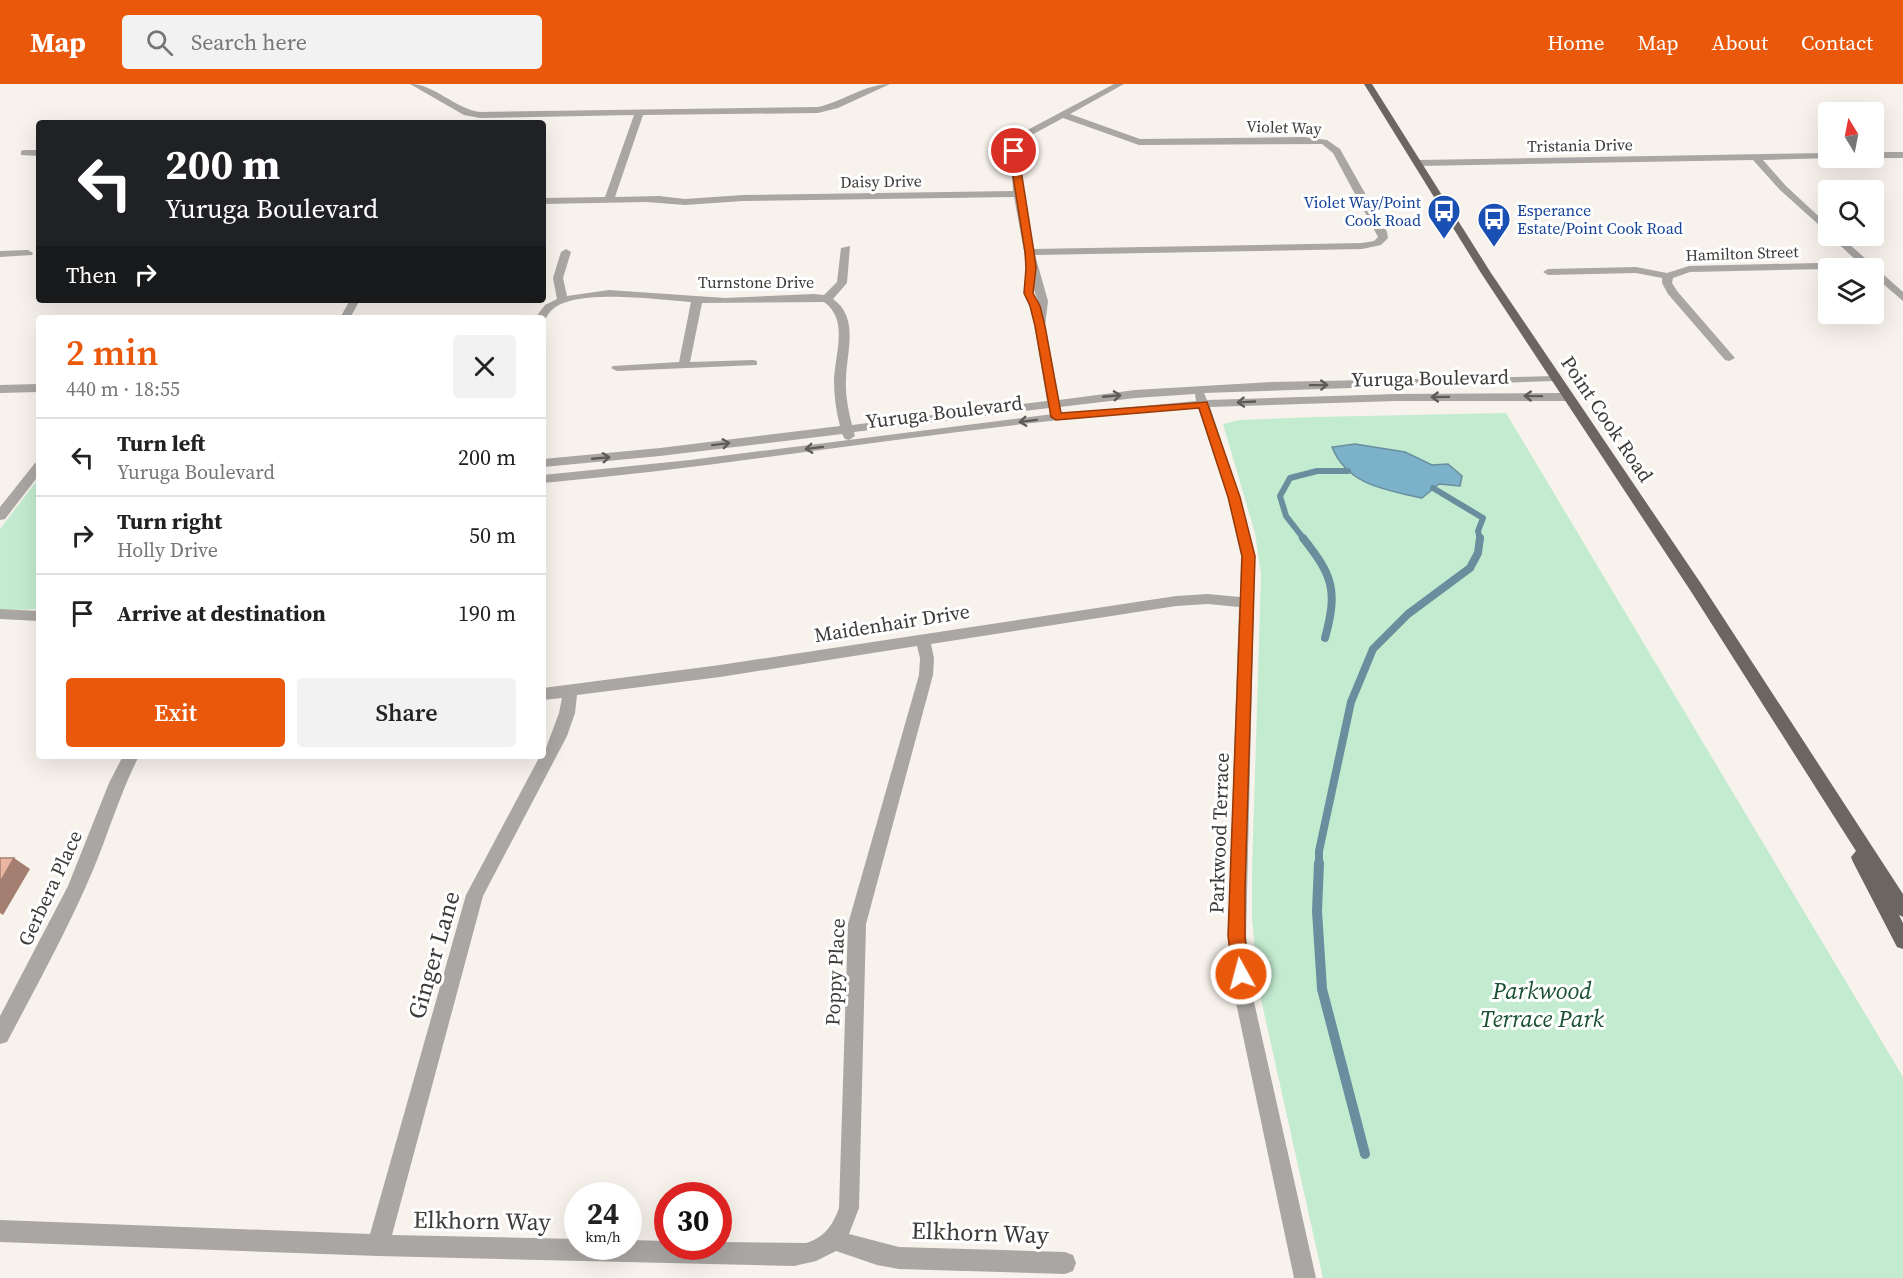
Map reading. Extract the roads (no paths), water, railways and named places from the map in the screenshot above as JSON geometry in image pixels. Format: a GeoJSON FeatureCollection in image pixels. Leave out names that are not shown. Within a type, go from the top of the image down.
{"type":"FeatureCollection","features":[{"type":"Feature","properties":{"kind":"main road","name":"Point Cook Road"},"geometry":{"type":"LineString","coordinates":[[1368,84],[1554,378],[1697,589],[1903,909]]}},
{"type":"Feature","properties":{"kind":"main road","name":"Point Cook Road"},"geometry":{"type":"LineString","coordinates":[[1816,775],[1903,941]]}},
{"type":"Feature","properties":{"kind":"street"},"geometry":{"type":"LineString","coordinates":[[414,84],[472,114],[825,109],[886,84]]}},
{"type":"Feature","properties":{"kind":"street"},"geometry":{"type":"LineString","coordinates":[[1056,417],[1040,326],[1035,306],[1028,293],[1031,268],[1013,148],[1015,142],[1120,84]]}},
{"type":"Feature","properties":{"kind":"street"},"geometry":{"type":"LineString","coordinates":[[609,200],[639,113]]}},
{"type":"Feature","properties":{"kind":"street"},"geometry":{"type":"LineString","coordinates":[[464,120],[472,114]]}},
{"type":"Feature","properties":{"kind":"street","name":"Violet Way"},"geometry":{"type":"LineString","coordinates":[[1029,252],[1362,246],[1377,243],[1383,238],[1380,227],[1337,151],[1324,142],[1312,140],[1139,142],[1063,115]]}},
{"type":"Feature","properties":{"kind":"street"},"geometry":{"type":"LineString","coordinates":[[24,153],[36,153]]}},
{"type":"Feature","properties":{"kind":"street"},"geometry":{"type":"LineString","coordinates":[[1884,155],[1903,155]]}},
{"type":"Feature","properties":{"kind":"street","name":"Tristania Drive"},"geometry":{"type":"LineString","coordinates":[[1420,167],[1698,165],[1755,157],[1818,156]]}},
{"type":"Feature","properties":{"kind":"street"},"geometry":{"type":"LineString","coordinates":[[1755,157],[1783,188],[1818,221]]}},
{"type":"Feature","properties":{"kind":"street"},"geometry":{"type":"LineString","coordinates":[[1743,158],[1783,188]]}},
{"type":"Feature","properties":{"kind":"street","name":"Daisy Drive"},"geometry":{"type":"LineString","coordinates":[[546,201],[684,202],[743,198],[1020,194]]}},
{"type":"Feature","properties":{"kind":"street"},"geometry":{"type":"LineString","coordinates":[[1846,246],[1859,258]]}},
{"type":"Feature","properties":{"kind":"street"},"geometry":{"type":"LineString","coordinates":[[827,299],[842,283],[846,248]]}},
{"type":"Feature","properties":{"kind":"street"},"geometry":{"type":"LineString","coordinates":[[563,300],[558,278],[566,252]]}},
{"type":"Feature","properties":{"kind":"street"},"geometry":{"type":"LineString","coordinates":[[0,254],[28,253]]}},
{"type":"Feature","properties":{"kind":"street","name":"Hamilton Street"},"geometry":{"type":"LineString","coordinates":[[1548,272],[1636,270],[1668,276],[1689,269],[1818,268]]}},
{"type":"Feature","properties":{"kind":"street"},"geometry":{"type":"LineString","coordinates":[[1668,276],[1667,283],[1672,292],[1729,358]]}},
{"type":"Feature","properties":{"kind":"street"},"geometry":{"type":"LineString","coordinates":[[1884,281],[1903,298]]}},
{"type":"Feature","properties":{"kind":"street","name":"Turnstone Drive"},"geometry":{"type":"LineString","coordinates":[[542,315],[549,307],[563,300],[609,293],[750,301],[807,297],[827,299],[838,307],[843,324],[844,344],[840,384],[847,429],[852,443]]}},
{"type":"Feature","properties":{"kind":"street"},"geometry":{"type":"LineString","coordinates":[[684,364],[697,299]]}},
{"type":"Feature","properties":{"kind":"street"},"geometry":{"type":"LineString","coordinates":[[618,368],[753,363]]}},
{"type":"Feature","properties":{"kind":"street","name":"Yuruga Boulevard"},"geometry":{"type":"LineString","coordinates":[[546,463],[660,452],[1053,403],[1554,378]]}},
{"type":"Feature","properties":{"kind":"street"},"geometry":{"type":"LineString","coordinates":[[0,389],[36,388]]}},
{"type":"Feature","properties":{"kind":"street","name":"Yuruga Boulevard"},"geometry":{"type":"LineString","coordinates":[[546,479],[632,471],[1200,397],[1567,397]]}},
{"type":"Feature","properties":{"kind":"street","name":"Parkwood Terrace"},"geometry":{"type":"LineString","coordinates":[[1200,397],[1244,533],[1248,556],[1236,936],[1243,993],[1305,1278]]}},
{"type":"Feature","properties":{"kind":"street"},"geometry":{"type":"LineString","coordinates":[[0,516],[36,470]]}},
{"type":"Feature","properties":{"kind":"street","name":"Maidenhair Drive"},"geometry":{"type":"LineString","coordinates":[[546,694],[720,671],[1176,602],[1208,599],[1247,603]]}},
{"type":"Feature","properties":{"kind":"street"},"geometry":{"type":"LineString","coordinates":[[0,614],[34,616]]}},
{"type":"Feature","properties":{"kind":"street"},"geometry":{"type":"LineString","coordinates":[[0,619],[34,616]]}},
{"type":"Feature","properties":{"kind":"street","name":"Poppy Place"},"geometry":{"type":"LineString","coordinates":[[834,1240],[845,1223],[851,1185],[857,924],[924,685],[927,662],[922,639]]}},
{"type":"Feature","properties":{"kind":"street","name":"Ginger Lane"},"geometry":{"type":"LineString","coordinates":[[378,1245],[475,895],[559,736],[567,712],[570,691]]}},
{"type":"Feature","properties":{"kind":"street","name":"Gerbera Place"},"geometry":{"type":"LineString","coordinates":[[0,1035],[59,923],[98,837],[129,759]]}},
{"type":"Feature","properties":{"kind":"street","name":"Elkhorn Way"},"geometry":{"type":"LineString","coordinates":[[0,1231],[378,1245],[794,1255],[817,1251],[834,1240],[899,1258],[1065,1263]]}},
{"type":"Feature","properties":{"kind":"water"},"geometry":{"type":"Polygon","coordinates":[[[1355,444],[1405,452],[1432,465],[1448,464],[1462,476],[1460,486],[1439,484],[1422,498],[1369,484],[1347,470],[1332,447],[1355,444]]]}},
{"type":"Feature","properties":{"kind":"waterway"},"geometry":{"type":"LineString","coordinates":[[1304,539],[1286,516],[1280,496],[1290,478],[1317,471],[1348,471]]}},
{"type":"Feature","properties":{"kind":"waterway"},"geometry":{"type":"LineString","coordinates":[[1433,488],[1483,518],[1478,531],[1480,539]]}},
{"type":"Feature","properties":{"kind":"waterway"},"geometry":{"type":"LineString","coordinates":[[1303,538],[1321,563],[1330,584],[1331,607],[1325,638]]}},
{"type":"Feature","properties":{"kind":"waterway"},"geometry":{"type":"LineString","coordinates":[[1319,863],[1319,851],[1351,702],[1373,649],[1408,614],[1470,568],[1478,553],[1480,539]]}},
{"type":"Feature","properties":{"kind":"waterway"},"geometry":{"type":"LineString","coordinates":[[1319,863],[1317,911],[1322,989],[1365,1154]]}},
{"type":"Feature","properties":{"kind":"place","name":"Violet Way/Point Cook Road"},"geometry":{"type":"Point","coordinates":[1444,240]}},
{"type":"Feature","properties":{"kind":"place","name":"Esperance Estate/Point Cook Road"},"geometry":{"type":"Point","coordinates":[1494,248]}},
{"type":"Feature","properties":{"kind":"park label","name":"Parkwood Terrace Park"},"geometry":{"type":"Point","coordinates":[1542,1005]}}]}
